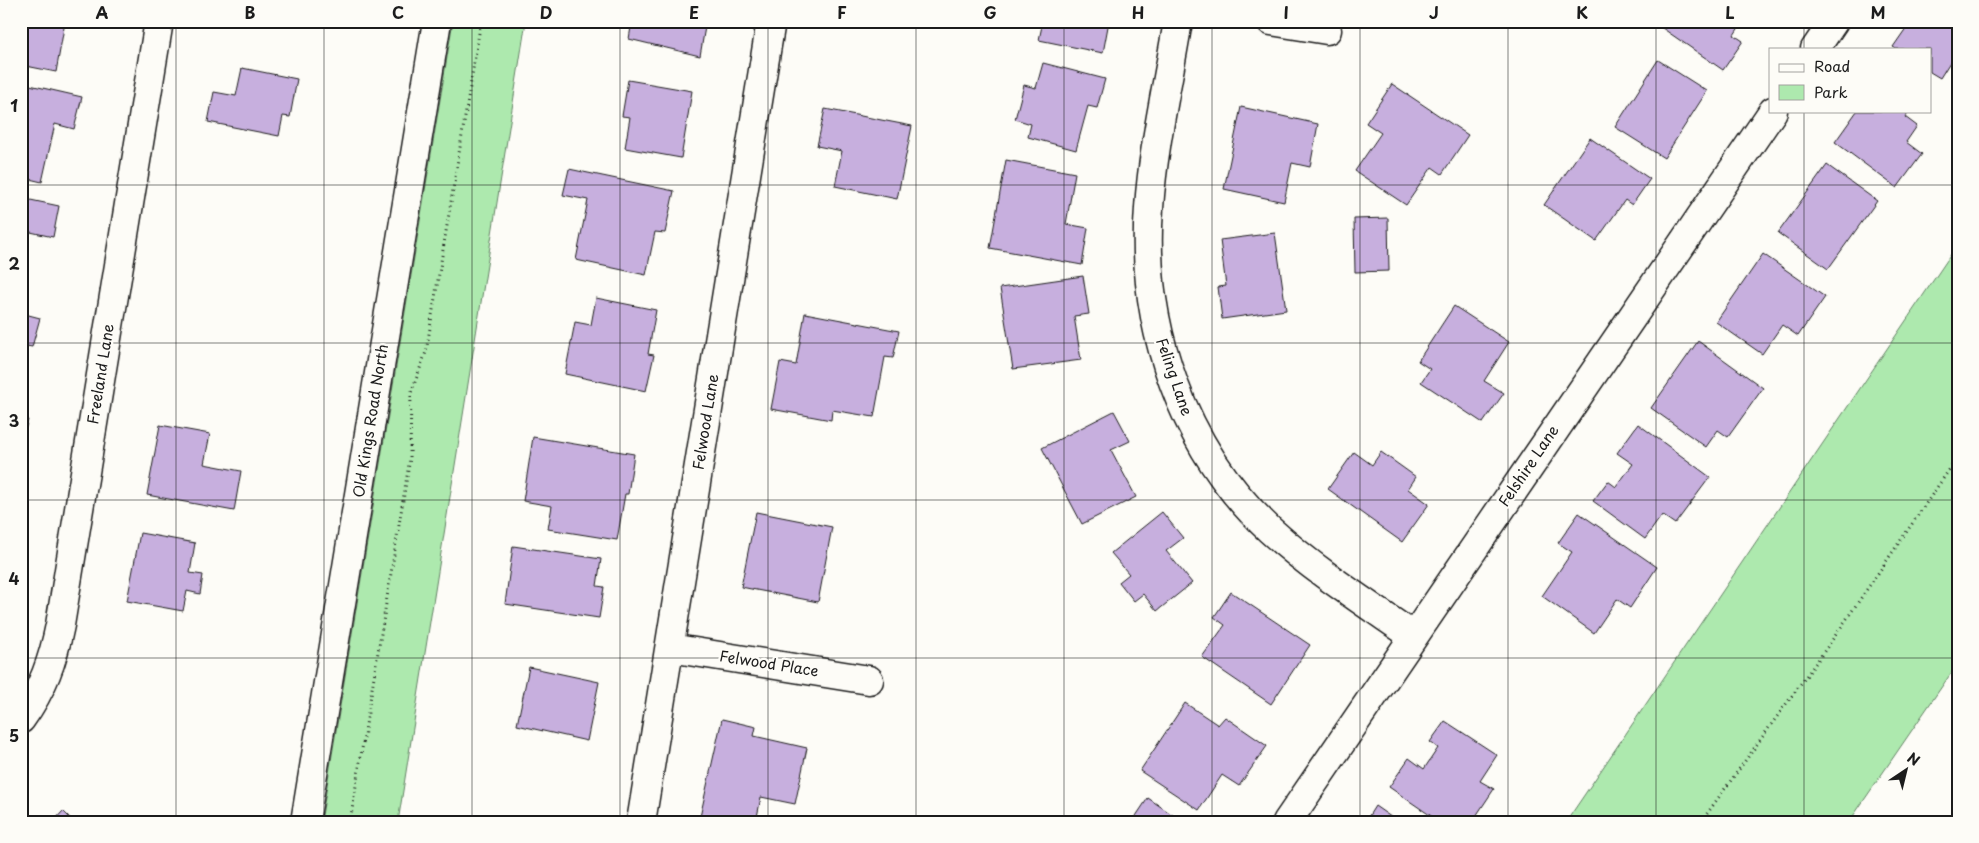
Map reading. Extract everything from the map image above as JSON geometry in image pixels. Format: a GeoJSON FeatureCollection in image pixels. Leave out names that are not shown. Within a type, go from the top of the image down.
{"type":"FeatureCollection","features":[{"type":"Feature","properties":{"kind":"street","name":"Freeland Lane"},"geometry":{"type":"LineString","coordinates":[[21,719],[36,699],[49,672],[60,625],[159,21]]}},
{"type":"Feature","properties":{"kind":"street","name":"Old Kings Road North"},"geometry":{"type":"LineString","coordinates":[[305,822],[437,21]]}},
{"type":"Feature","properties":{"kind":"street","name":"Felwood Lane"},"geometry":{"type":"LineString","coordinates":[[640,822],[772,21]]}},
{"type":"Feature","properties":{"kind":"street","name":"Feling Lane"},"geometry":{"type":"LineString","coordinates":[[1178,21],[1151,188],[1148,230],[1151,288],[1156,322],[1163,354],[1175,386],[1189,420],[1205,449],[1246,504],[1269,529],[1323,573],[1413,636]]}},
{"type":"Feature","properties":{"kind":"street"},"geometry":{"type":"LineString","coordinates":[[1271,21],[1327,30]]}},
{"type":"Feature","properties":{"kind":"street"},"geometry":{"type":"LineString","coordinates":[[1816,48],[1834,21]]}},
{"type":"Feature","properties":{"kind":"street","name":"Felshire Lane"},"geometry":{"type":"LineString","coordinates":[[1287,822],[1772,112]]}},
{"type":"Feature","properties":{"kind":"street","name":"Felwood Place"},"geometry":{"type":"LineString","coordinates":[[670,648],[868,680]]}},
{"type":"Feature","properties":{"kind":"path"},"geometry":{"type":"LineString","coordinates":[[350,822],[410,458],[411,393],[426,352],[481,21]]}},
{"type":"Feature","properties":{"kind":"path"},"geometry":{"type":"LineString","coordinates":[[1701,822],[1828,646],[1958,457]]}},
{"type":"Feature","properties":{"kind":"green space"},"geometry":{"type":"Polygon","coordinates":[[[453,21],[526,21],[398,822],[321,822],[453,21]]]}},
{"type":"Feature","properties":{"kind":"green space"},"geometry":{"type":"Polygon","coordinates":[[[1958,244],[1958,663],[1849,822],[1566,822],[1958,244]]]}},
{"type":"Feature","properties":{"kind":"building"},"geometry":{"type":"Polygon","coordinates":[[[21,21],[93,21],[92,27],[65,22],[56,72],[21,65],[21,21]]]}},
{"type":"Feature","properties":{"kind":"building"},"geometry":{"type":"Polygon","coordinates":[[[632,21],[706,21],[700,56],[629,39],[632,21]]]}},
{"type":"Feature","properties":{"kind":"building"},"geometry":{"type":"Polygon","coordinates":[[[1043,21],[1109,21],[1103,53],[1039,40],[1043,21]]]}},
{"type":"Feature","properties":{"kind":"building"},"geometry":{"type":"Polygon","coordinates":[[[1652,21],[1743,21],[1734,35],[1743,41],[1723,70],[1652,21]]]}},
{"type":"Feature","properties":{"kind":"building"},"geometry":{"type":"Polygon","coordinates":[[[1911,21],[1958,21],[1958,67],[1950,62],[1940,78],[1932,73],[1932,48],[1893,47],[1911,21]]]}},
{"type":"Feature","properties":{"kind":"building"},"geometry":{"type":"Polygon","coordinates":[[[1658,60],[1707,91],[1664,158],[1615,127],[1658,60]]]}},
{"type":"Feature","properties":{"kind":"building"},"geometry":{"type":"Polygon","coordinates":[[[1043,63],[1105,79],[1097,108],[1088,106],[1076,150],[1028,137],[1031,124],[1015,119],[1024,85],[1036,88],[1043,63]]]}},
{"type":"Feature","properties":{"kind":"building"},"geometry":{"type":"Polygon","coordinates":[[[242,68],[297,79],[290,117],[283,116],[279,136],[208,122],[214,92],[236,96],[242,68]]]}},
{"type":"Feature","properties":{"kind":"building"},"geometry":{"type":"Polygon","coordinates":[[[628,80],[692,91],[681,158],[625,148],[630,117],[622,116],[628,80]]]}},
{"type":"Feature","properties":{"kind":"building"},"geometry":{"type":"Polygon","coordinates":[[[21,83],[82,97],[74,129],[55,124],[42,182],[21,177],[21,83]]]}},
{"type":"Feature","properties":{"kind":"building"},"geometry":{"type":"Polygon","coordinates":[[[1392,84],[1468,135],[1442,174],[1432,167],[1406,205],[1355,171],[1381,133],[1366,123],[1392,84]]]}},
{"type":"Feature","properties":{"kind":"building"},"geometry":{"type":"Polygon","coordinates":[[[1241,107],[1318,124],[1310,167],[1292,163],[1284,202],[1224,189],[1241,107]]]}},
{"type":"Feature","properties":{"kind":"building"},"geometry":{"type":"Polygon","coordinates":[[[825,109],[912,126],[897,199],[835,186],[842,151],[817,146],[825,109]]]}},
{"type":"Feature","properties":{"kind":"building"},"geometry":{"type":"Polygon","coordinates":[[[1856,112],[1908,112],[1905,117],[1917,126],[1906,142],[1922,154],[1897,188],[1835,142],[1856,112]]]}},
{"type":"Feature","properties":{"kind":"building"},"geometry":{"type":"Polygon","coordinates":[[[1590,138],[1650,179],[1632,205],[1625,200],[1596,241],[1544,205],[1590,138]]]}},
{"type":"Feature","properties":{"kind":"building"},"geometry":{"type":"Polygon","coordinates":[[[1006,160],[1075,173],[1066,224],[1088,228],[1082,265],[990,248],[1006,160]]]}},
{"type":"Feature","properties":{"kind":"building"},"geometry":{"type":"Polygon","coordinates":[[[1827,165],[1877,201],[1828,269],[1778,233],[1827,165]]]}},
{"type":"Feature","properties":{"kind":"building"},"geometry":{"type":"Polygon","coordinates":[[[569,169],[674,191],[665,233],[655,232],[646,275],[576,260],[588,200],[563,195],[569,169]]]}},
{"type":"Feature","properties":{"kind":"building"},"geometry":{"type":"Polygon","coordinates":[[[21,198],[59,206],[53,237],[26,231],[21,255],[21,198]]]}},
{"type":"Feature","properties":{"kind":"building"},"geometry":{"type":"Polygon","coordinates":[[[1388,218],[1389,271],[1355,272],[1354,219],[1388,218]]]}},
{"type":"Feature","properties":{"kind":"building"},"geometry":{"type":"Polygon","coordinates":[[[1275,233],[1286,310],[1222,319],[1218,287],[1226,286],[1220,240],[1275,233]]]}},
{"type":"Feature","properties":{"kind":"building"},"geometry":{"type":"Polygon","coordinates":[[[1763,254],[1825,297],[1798,336],[1782,325],[1762,354],[1716,322],[1763,254]]]}},
{"type":"Feature","properties":{"kind":"building"},"geometry":{"type":"Polygon","coordinates":[[[1083,276],[1089,314],[1074,316],[1081,360],[1013,369],[1000,288],[1083,276]]]}},
{"type":"Feature","properties":{"kind":"building"},"geometry":{"type":"Polygon","coordinates":[[[596,298],[656,310],[648,354],[654,355],[646,391],[565,374],[575,322],[591,325],[596,298]]]}},
{"type":"Feature","properties":{"kind":"building"},"geometry":{"type":"Polygon","coordinates":[[[1454,306],[1509,342],[1484,381],[1504,393],[1483,423],[1421,382],[1430,369],[1418,361],[1454,306]]]}},
{"type":"Feature","properties":{"kind":"building"},"geometry":{"type":"Polygon","coordinates":[[[21,313],[40,318],[32,347],[27,346],[21,369],[21,313]]]}},
{"type":"Feature","properties":{"kind":"building"},"geometry":{"type":"Polygon","coordinates":[[[805,313],[899,331],[893,358],[885,357],[874,417],[832,410],[831,420],[771,409],[780,362],[796,365],[805,313]]]}},
{"type":"Feature","properties":{"kind":"building"},"geometry":{"type":"Polygon","coordinates":[[[1698,341],[1763,388],[1728,437],[1718,430],[1706,447],[1651,408],[1698,341]]]}},
{"type":"Feature","properties":{"kind":"building"},"geometry":{"type":"Polygon","coordinates":[[[1114,411],[1130,441],[1111,450],[1136,497],[1082,524],[1042,448],[1114,411]]]}},
{"type":"Feature","properties":{"kind":"building"},"geometry":{"type":"Polygon","coordinates":[[[21,418],[28,420],[21,443],[21,418]]]}},
{"type":"Feature","properties":{"kind":"building"},"geometry":{"type":"Polygon","coordinates":[[[1638,424],[1710,477],[1675,524],[1662,515],[1645,539],[1593,501],[1608,481],[1616,487],[1633,464],[1617,453],[1638,424]]]}},
{"type":"Feature","properties":{"kind":"building"},"geometry":{"type":"Polygon","coordinates":[[[160,425],[210,434],[204,464],[241,471],[234,511],[147,495],[160,425]]]}},
{"type":"Feature","properties":{"kind":"building"},"geometry":{"type":"Polygon","coordinates":[[[533,437],[634,454],[628,494],[625,494],[617,540],[548,529],[552,506],[523,501],[533,437]]]}},
{"type":"Feature","properties":{"kind":"building"},"geometry":{"type":"Polygon","coordinates":[[[1354,452],[1372,465],[1381,452],[1416,477],[1408,489],[1429,504],[1402,542],[1328,489],[1354,452]]]}},
{"type":"Feature","properties":{"kind":"building"},"geometry":{"type":"Polygon","coordinates":[[[756,512],[832,527],[818,602],[741,587],[756,512]]]}},
{"type":"Feature","properties":{"kind":"building"},"geometry":{"type":"Polygon","coordinates":[[[1162,512],[1183,538],[1166,551],[1192,583],[1157,611],[1143,594],[1134,601],[1119,582],[1129,574],[1111,553],[1162,512]]]}},
{"type":"Feature","properties":{"kind":"building"},"geometry":{"type":"Polygon","coordinates":[[[1579,513],[1657,567],[1630,608],[1617,599],[1594,633],[1542,596],[1572,552],[1558,543],[1579,513]]]}},
{"type":"Feature","properties":{"kind":"building"},"geometry":{"type":"Polygon","coordinates":[[[140,533],[195,543],[190,573],[203,575],[200,594],[187,591],[183,611],[127,601],[140,533]]]}},
{"type":"Feature","properties":{"kind":"building"},"geometry":{"type":"Polygon","coordinates":[[[513,546],[601,559],[597,586],[604,587],[599,618],[505,604],[513,546]]]}},
{"type":"Feature","properties":{"kind":"building"},"geometry":{"type":"Polygon","coordinates":[[[1231,592],[1310,645],[1271,704],[1202,657],[1225,625],[1214,617],[1231,592]]]}},
{"type":"Feature","properties":{"kind":"building"},"geometry":{"type":"Polygon","coordinates":[[[529,667],[599,682],[587,741],[517,725],[529,667]]]}},
{"type":"Feature","properties":{"kind":"building"},"geometry":{"type":"Polygon","coordinates":[[[1185,703],[1218,725],[1225,717],[1267,746],[1239,786],[1222,775],[1199,810],[1140,771],[1185,703]]]}},
{"type":"Feature","properties":{"kind":"building"},"geometry":{"type":"Polygon","coordinates":[[[722,719],[756,727],[754,736],[807,748],[795,804],[761,797],[756,822],[721,822],[700,817],[722,719]]]}},
{"type":"Feature","properties":{"kind":"building"},"geometry":{"type":"Polygon","coordinates":[[[1445,721],[1497,755],[1480,781],[1494,789],[1472,822],[1440,822],[1389,787],[1409,758],[1424,769],[1438,748],[1430,742],[1445,721]]]}},
{"type":"Feature","properties":{"kind":"building"},"geometry":{"type":"Polygon","coordinates":[[[1148,798],[1183,822],[1132,822],[1148,798]]]}},
{"type":"Feature","properties":{"kind":"building"},"geometry":{"type":"Polygon","coordinates":[[[1375,806],[1398,822],[1365,822],[1375,806]]]}},
{"type":"Feature","properties":{"kind":"building"},"geometry":{"type":"Polygon","coordinates":[[[63,811],[74,822],[53,822],[63,811]]]}}]}
